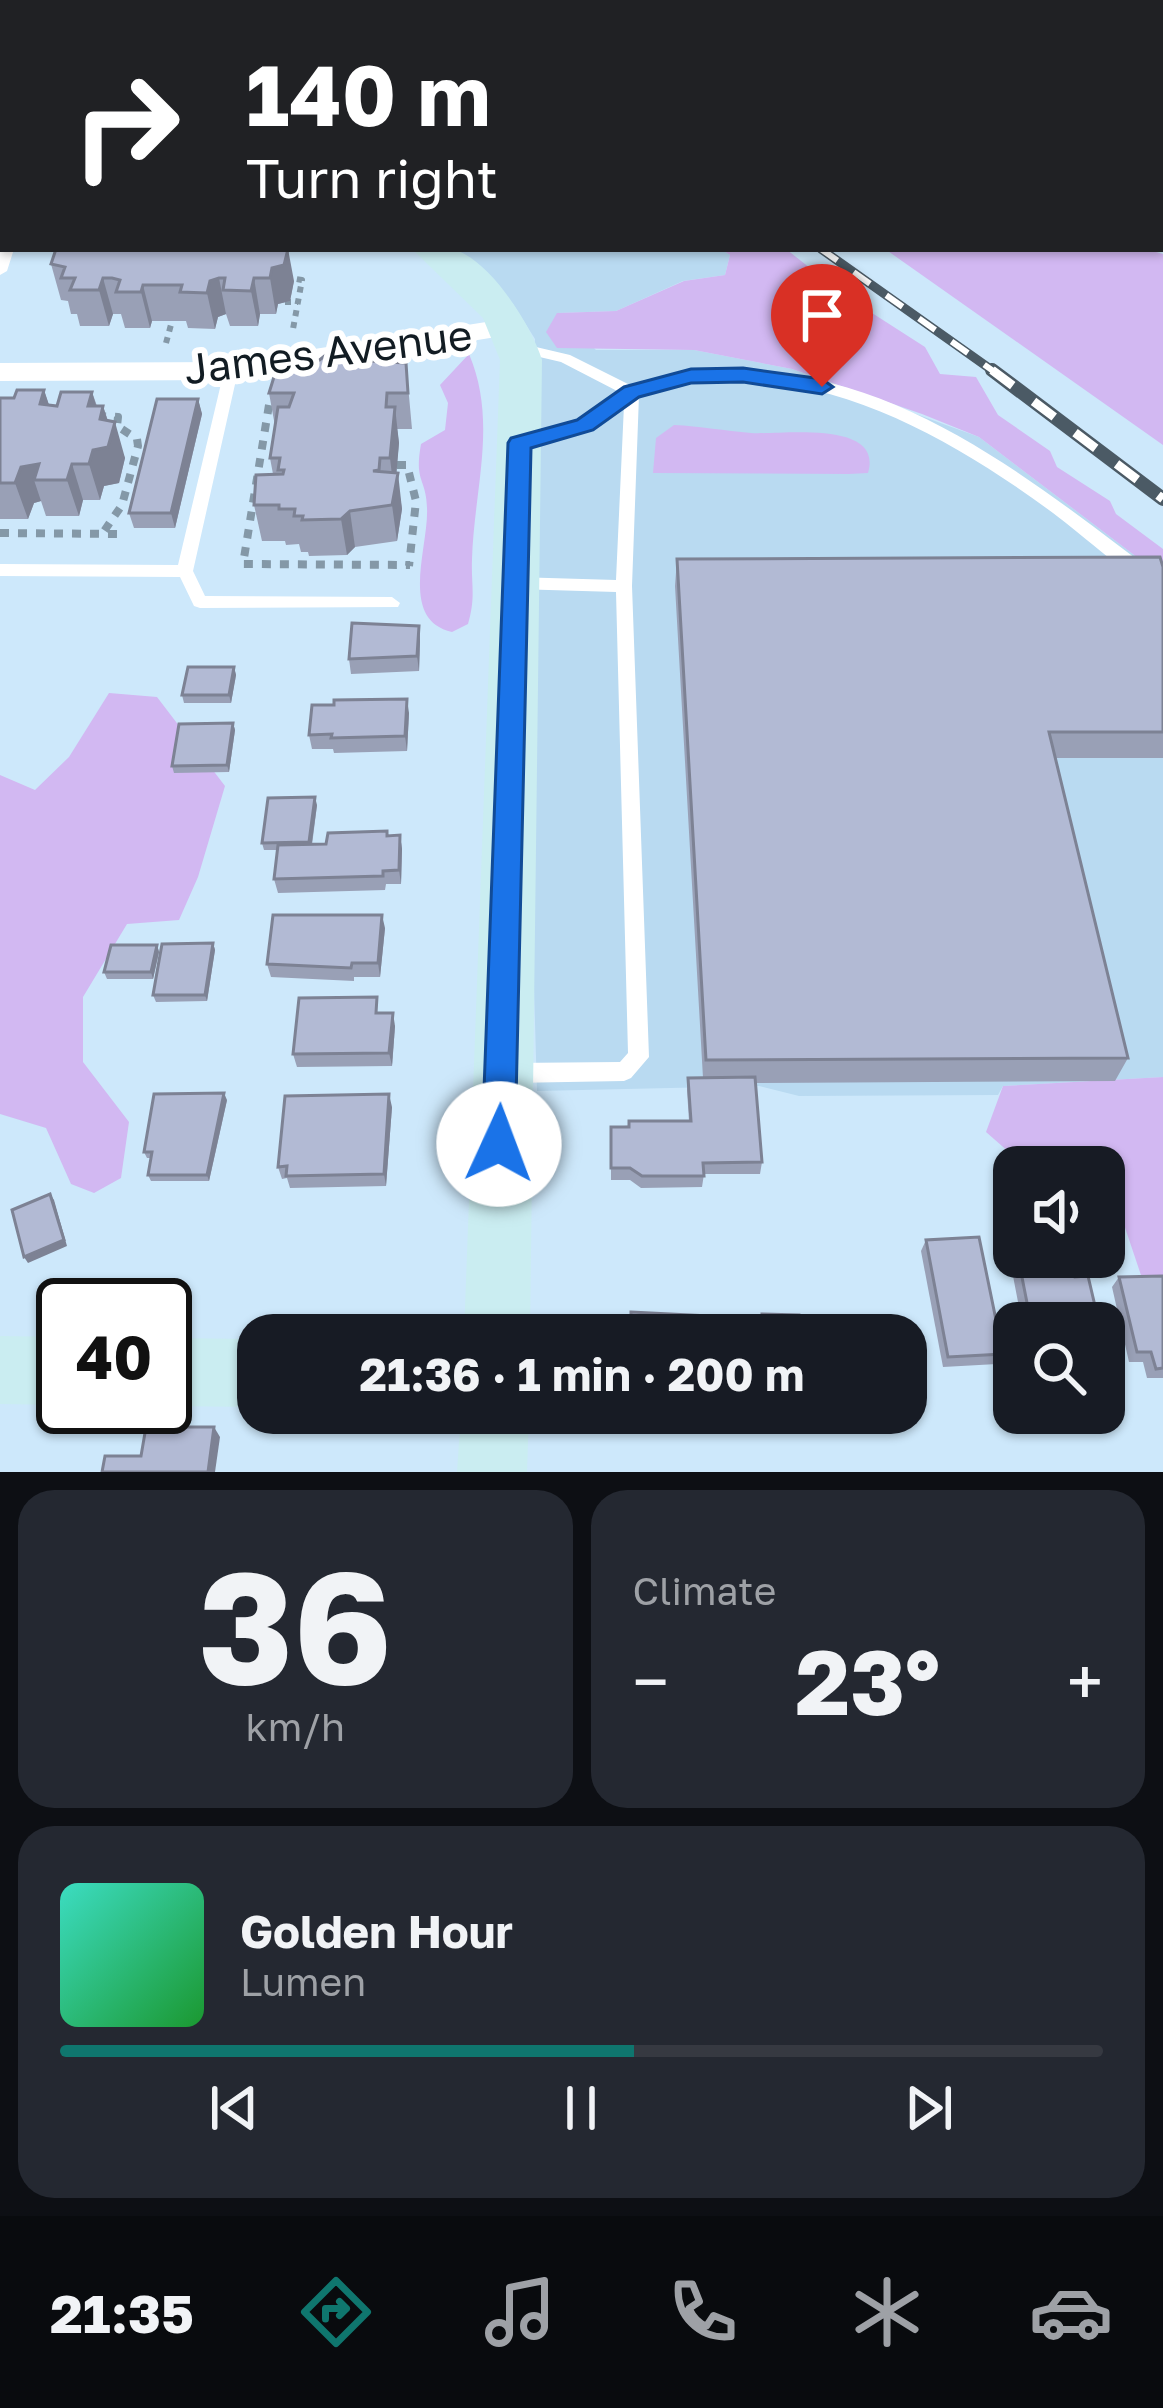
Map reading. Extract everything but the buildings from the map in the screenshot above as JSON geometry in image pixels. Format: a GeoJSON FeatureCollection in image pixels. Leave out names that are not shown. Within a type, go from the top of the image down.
{"type":"FeatureCollection","features":[{"type":"Feature","properties":{"kind":"street"},"geometry":{"type":"LineString","coordinates":[[435,252],[486,296],[515,338],[519,443],[497,1314]]}},
{"type":"Feature","properties":{"kind":"street","name":"James Avenue"},"geometry":{"type":"LineString","coordinates":[[0,373],[232,371],[515,338]]}},
{"type":"Feature","properties":{"kind":"street"},"geometry":{"type":"LineString","coordinates":[[0,1370],[36,1371]]}},
{"type":"Feature","properties":{"kind":"street"},"geometry":{"type":"LineString","coordinates":[[192,1372],[237,1373]]}},
{"type":"Feature","properties":{"kind":"street"},"geometry":{"type":"LineString","coordinates":[[492,1472],[494,1434]]}},
{"type":"Feature","properties":{"kind":"lane"},"geometry":{"type":"LineString","coordinates":[[515,338],[632,392]]}},
{"type":"Feature","properties":{"kind":"lane"},"geometry":{"type":"LineString","coordinates":[[232,371],[185,571],[200,602],[392,603]]}},
{"type":"Feature","properties":{"kind":"lane"},"geometry":{"type":"LineString","coordinates":[[519,443],[585,425],[632,392],[691,376],[743,375],[856,394],[926,420],[982,454],[1163,588]]}},
{"type":"Feature","properties":{"kind":"lane"},"geometry":{"type":"LineString","coordinates":[[501,1073],[624,1071],[640,1057],[625,586],[632,392]]}},
{"type":"Feature","properties":{"kind":"lane"},"geometry":{"type":"LineString","coordinates":[[0,570],[185,571]]}},
{"type":"Feature","properties":{"kind":"lane"},"geometry":{"type":"LineString","coordinates":[[515,583],[625,586]]}},
{"type":"Feature","properties":{"kind":"path"},"geometry":{"type":"LineString","coordinates":[[283,277],[302,280],[292,328]]}},
{"type":"Feature","properties":{"kind":"path"},"geometry":{"type":"LineString","coordinates":[[285,302],[298,302]]}},
{"type":"Feature","properties":{"kind":"path"},"geometry":{"type":"LineString","coordinates":[[164,347],[172,321]]}},
{"type":"Feature","properties":{"kind":"path"},"geometry":{"type":"LineString","coordinates":[[269,405],[243,563],[409,567],[416,501],[407,465],[397,465]]}},
{"type":"Feature","properties":{"kind":"path"},"geometry":{"type":"LineString","coordinates":[[75,416],[118,417],[117,426],[137,439],[122,505],[102,534]]}},
{"type":"Feature","properties":{"kind":"path"},"geometry":{"type":"LineString","coordinates":[[259,469],[281,469]]}},
{"type":"Feature","properties":{"kind":"path"},"geometry":{"type":"LineString","coordinates":[[0,533],[120,534]]}},
{"type":"Feature","properties":{"kind":"shaded area"},"geometry":{"type":"Polygon","coordinates":[[[447,252],[726,252],[730,255],[725,275],[683,281],[616,311],[557,313],[596,350],[694,350],[792,369],[979,437],[1163,577],[1163,1077],[1003,1086],[998,1095],[799,1096],[759,1086],[537,1091],[527,749],[535,339],[513,304],[447,252]]]}},
{"type":"Feature","properties":{"kind":"shaded area"},"geometry":{"type":"Polygon","coordinates":[[[726,252],[790,252],[844,295],[925,347],[940,374],[976,377],[998,415],[1050,451],[1057,467],[1110,501],[1116,514],[1163,549],[1163,577],[979,437],[922,414],[792,369],[694,350],[557,348],[546,332],[557,313],[616,311],[684,281],[725,275],[730,255],[726,252]]]}},
{"type":"Feature","properties":{"kind":"shaded area"},"geometry":{"type":"Polygon","coordinates":[[[889,252],[1163,254],[1163,445],[889,252]]]}},
{"type":"Feature","properties":{"kind":"shaded area"},"geometry":{"type":"Polygon","coordinates":[[[469,354],[482,405],[482,456],[473,598],[468,624],[452,632],[436,625],[421,598],[427,508],[419,457],[421,444],[445,430],[448,403],[440,385],[469,354]]]}},
{"type":"Feature","properties":{"kind":"shaded area"},"geometry":{"type":"Polygon","coordinates":[[[674,425],[846,437],[861,444],[869,456],[868,473],[653,473],[656,438],[674,425]]]}},
{"type":"Feature","properties":{"kind":"shaded area"},"geometry":{"type":"Polygon","coordinates":[[[109,693],[157,697],[225,786],[198,877],[179,920],[127,924],[83,997],[83,1062],[129,1122],[121,1178],[94,1193],[71,1184],[46,1128],[0,1114],[0,775],[35,790],[69,757],[109,693]]]}},
{"type":"Feature","properties":{"kind":"shaded area"},"geometry":{"type":"Polygon","coordinates":[[[1163,1077],[1163,1319],[1150,1302],[1125,1228],[1125,1146],[1002,1146],[986,1132],[1003,1086],[1163,1077]]]}},
{"type":"Feature","properties":{"kind":"railway"},"geometry":{"type":"LineString","coordinates":[[825,252],[996,373]]}},
{"type":"Feature","properties":{"kind":"railway"},"geometry":{"type":"LineString","coordinates":[[992,370],[996,373]]}},
{"type":"Feature","properties":{"kind":"railway"},"geometry":{"type":"LineString","coordinates":[[996,373],[1163,499]]}},
{"type":"Feature","properties":{"kind":"route"},"geometry":{"type":"LineString","coordinates":[[499,1144],[519,443],[585,425],[632,392],[691,376],[780,378],[822,387]]}}]}
